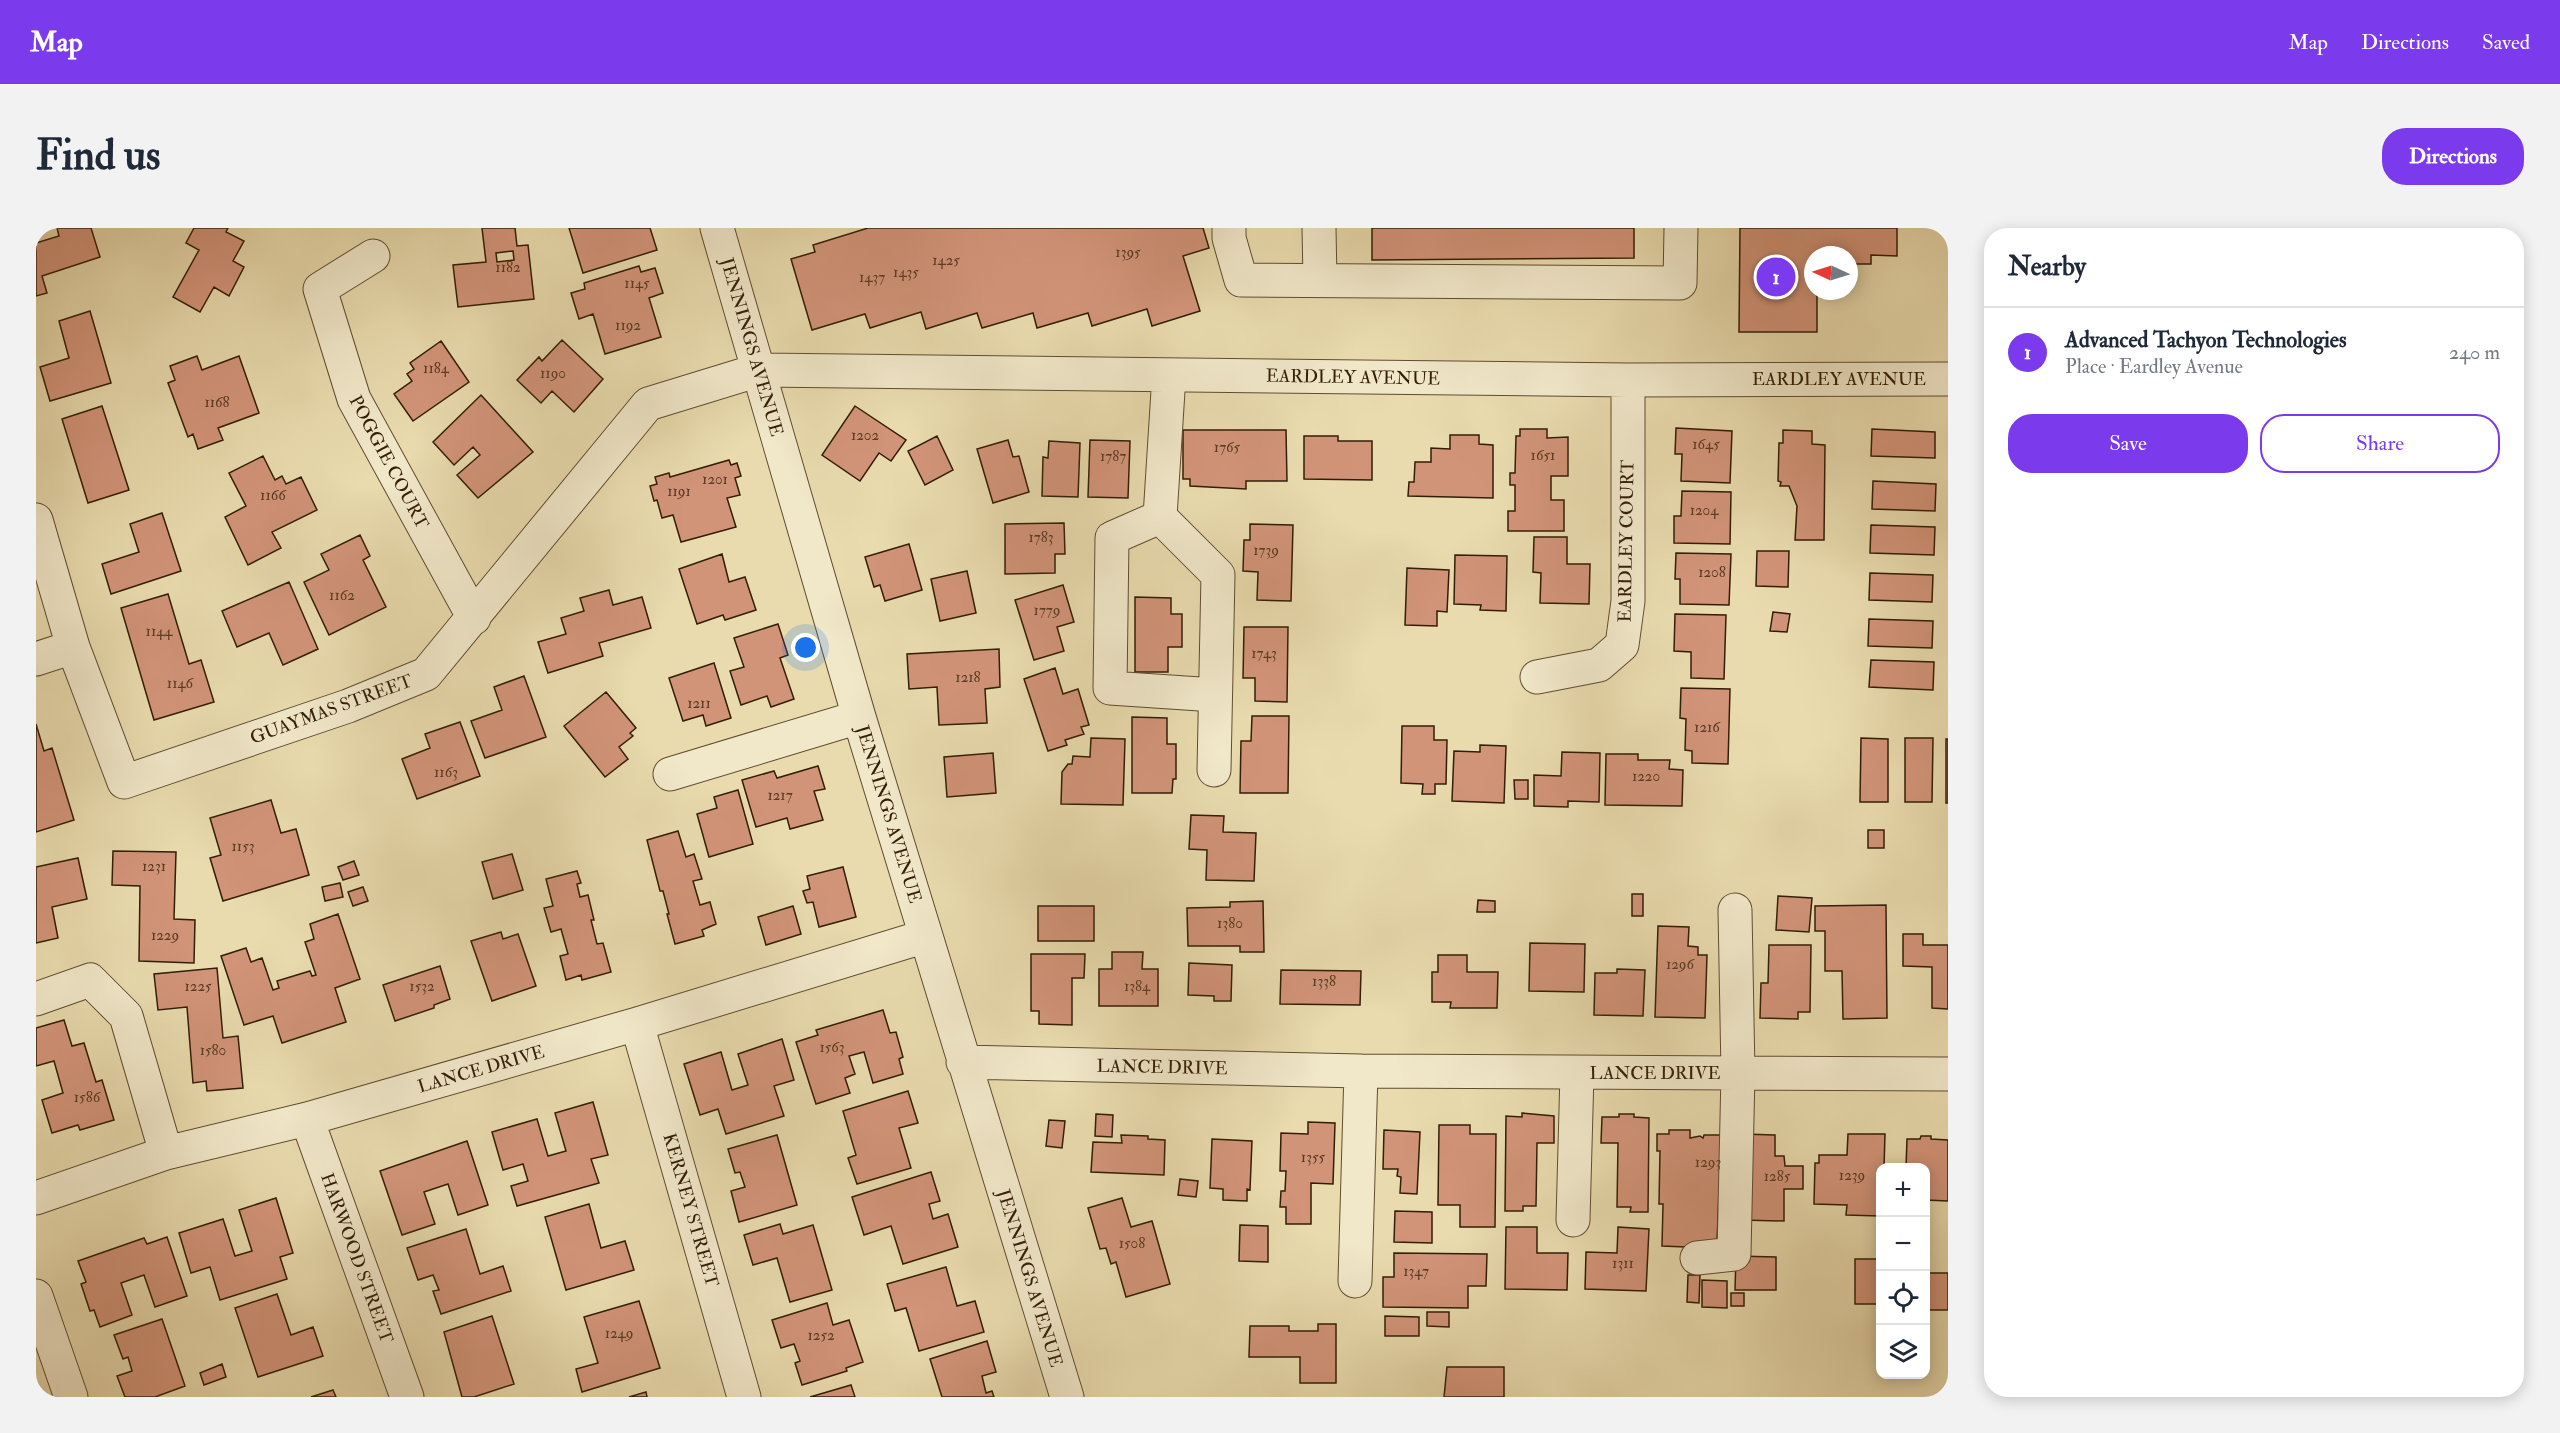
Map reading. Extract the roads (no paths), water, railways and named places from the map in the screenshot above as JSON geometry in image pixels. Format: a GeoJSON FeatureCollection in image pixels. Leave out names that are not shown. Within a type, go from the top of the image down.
{"type":"FeatureCollection","features":[{"type":"Feature","properties":{"kind":"street","name":"JENNINGS AVENUE"},"geometry":{"type":"LineString","coordinates":[[717,228],[859,717],[1067,1397]]}},
{"type":"Feature","properties":{"kind":"street"},"geometry":{"type":"LineString","coordinates":[[1229,228],[1229,238],[1241,280],[1680,283],[1681,228]]}},
{"type":"Feature","properties":{"kind":"street"},"geometry":{"type":"LineString","coordinates":[[1319,228],[1320,280]]}},
{"type":"Feature","properties":{"kind":"street","name":"POGGIE COURT"},"geometry":{"type":"LineString","coordinates":[[373,256],[320,289],[354,399],[474,618]]}},
{"type":"Feature","properties":{"kind":"street","name":"EARDLEY AVENUE"},"geometry":{"type":"LineString","coordinates":[[759,370],[1628,380],[1948,379]]}},
{"type":"Feature","properties":{"kind":"street","name":"GUAYMAS STREET"},"geometry":{"type":"LineString","coordinates":[[36,520],[73,647],[124,782],[348,706],[426,674],[648,404],[759,370]]}},
{"type":"Feature","properties":{"kind":"street"},"geometry":{"type":"LineString","coordinates":[[1169,375],[1160,517],[1218,575],[1214,770]]}},
{"type":"Feature","properties":{"kind":"street","name":"EARDLEY COURT"},"geometry":{"type":"LineString","coordinates":[[1537,677],[1599,665],[1622,645],[1628,601],[1628,380]]}},
{"type":"Feature","properties":{"kind":"street"},"geometry":{"type":"LineString","coordinates":[[1160,517],[1112,538],[1110,688],[1215,695]]}},
{"type":"Feature","properties":{"kind":"street"},"geometry":{"type":"LineString","coordinates":[[36,659],[73,647]]}},
{"type":"Feature","properties":{"kind":"street"},"geometry":{"type":"LineString","coordinates":[[670,774],[859,717]]}},
{"type":"Feature","properties":{"kind":"street"},"geometry":{"type":"LineString","coordinates":[[1696,1258],[1734,1254],[1738,1073],[1735,910]]}},
{"type":"Feature","properties":{"kind":"street","name":"LANCE DRIVE"},"geometry":{"type":"LineString","coordinates":[[36,1198],[166,1153],[307,1119],[637,1024],[926,936]]}},
{"type":"Feature","properties":{"kind":"street"},"geometry":{"type":"LineString","coordinates":[[36,999],[90,980],[126,1016],[166,1153]]}},
{"type":"Feature","properties":{"kind":"street","name":"KERNEY STREET"},"geometry":{"type":"LineString","coordinates":[[637,1024],[744,1397]]}},
{"type":"Feature","properties":{"kind":"street","name":"LANCE DRIVE"},"geometry":{"type":"LineString","coordinates":[[963,1062],[1361,1071],[1948,1074]]}},
{"type":"Feature","properties":{"kind":"street"},"geometry":{"type":"LineString","coordinates":[[1355,1281],[1361,1071]]}},
{"type":"Feature","properties":{"kind":"street"},"geometry":{"type":"LineString","coordinates":[[1573,1220],[1577,1073]]}},
{"type":"Feature","properties":{"kind":"street","name":"HARWOOD STREET"},"geometry":{"type":"LineString","coordinates":[[307,1119],[407,1397]]}},
{"type":"Feature","properties":{"kind":"street"},"geometry":{"type":"LineString","coordinates":[[36,1296],[70,1397]]}},
{"type":"Feature","properties":{"kind":"place","name":"Advanced Tachyon Technologies"},"geometry":{"type":"Point","coordinates":[1776,277]}}]}
